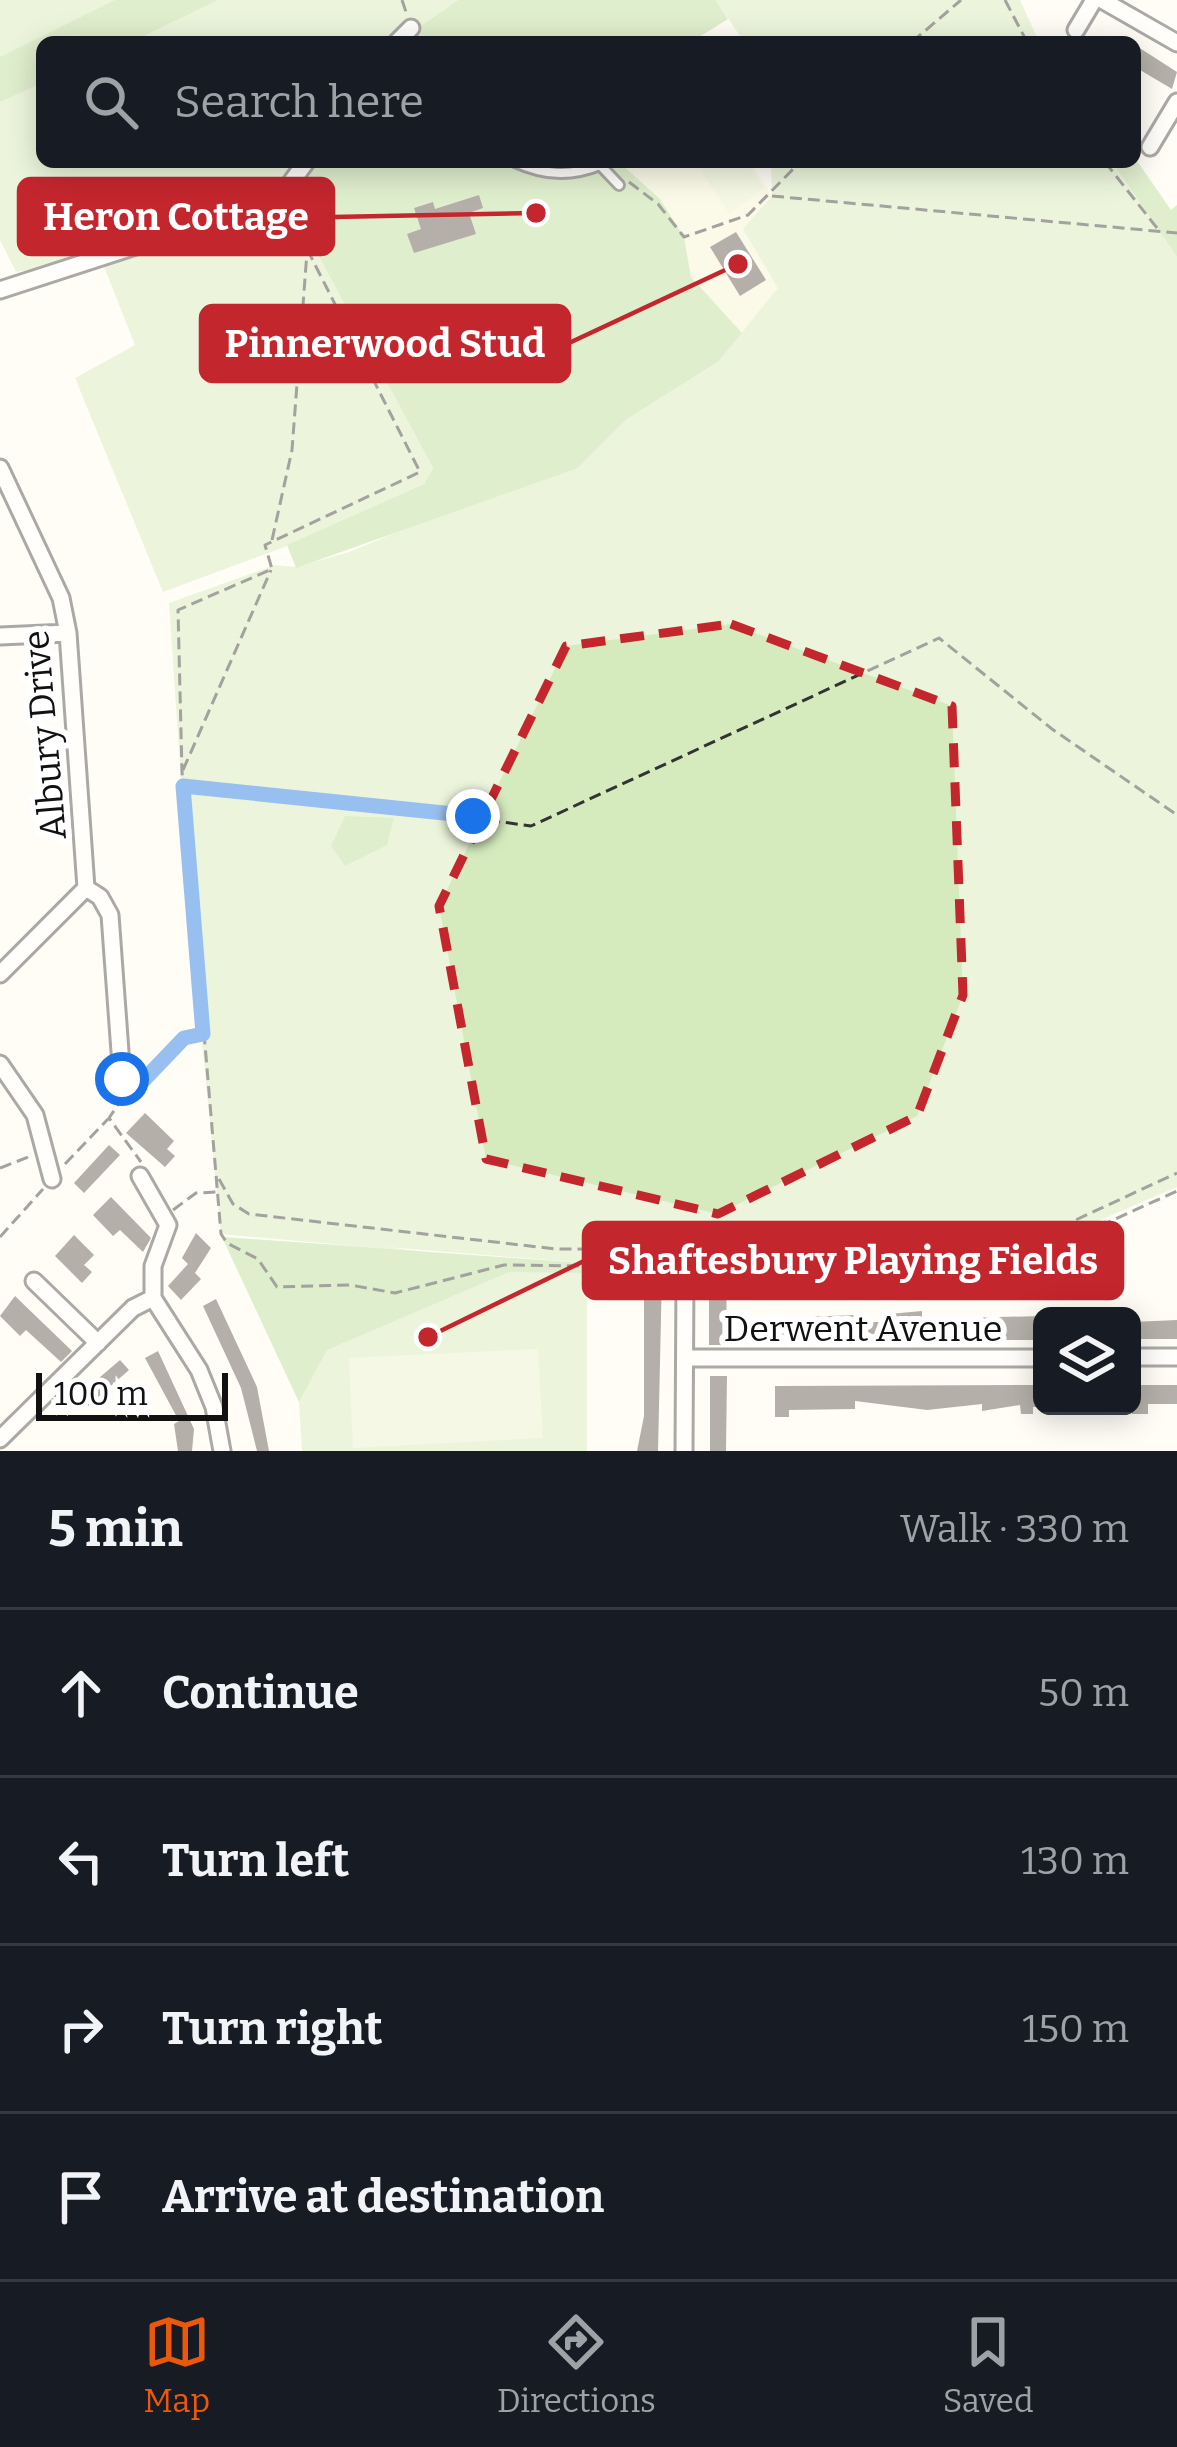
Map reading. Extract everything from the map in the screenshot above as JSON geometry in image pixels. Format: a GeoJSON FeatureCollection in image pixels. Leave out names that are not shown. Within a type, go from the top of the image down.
{"type":"FeatureCollection","features":[{"type":"Feature","properties":{"kind":"street"},"geometry":{"type":"LineString","coordinates":[[1076,30],[1098,0],[1177,43]]}},
{"type":"Feature","properties":{"kind":"street"},"geometry":{"type":"LineString","coordinates":[[1150,147],[1177,101]]}},
{"type":"Feature","properties":{"kind":"street"},"geometry":{"type":"LineString","coordinates":[[0,290],[256,207],[284,192],[302,168]]}},
{"type":"Feature","properties":{"kind":"street","name":"Albury Drive"},"geometry":{"type":"LineString","coordinates":[[0,468],[61,598],[68,633],[86,888],[0,974]]}},
{"type":"Feature","properties":{"kind":"street"},"geometry":{"type":"LineString","coordinates":[[0,636],[68,633]]}},
{"type":"Feature","properties":{"kind":"street"},"geometry":{"type":"LineString","coordinates":[[86,888],[100,897],[110,915],[122,1079],[130,1087]]}},
{"type":"Feature","properties":{"kind":"street"},"geometry":{"type":"LineString","coordinates":[[0,1064],[35,1114],[52,1179]]}},
{"type":"Feature","properties":{"kind":"street"},"geometry":{"type":"LineString","coordinates":[[140,1176],[168,1226],[153,1266],[153,1298],[199,1370],[214,1407],[222,1451]]}},
{"type":"Feature","properties":{"kind":"street"},"geometry":{"type":"LineString","coordinates":[[684,1451],[685,1276]]}},
{"type":"Feature","properties":{"kind":"street"},"geometry":{"type":"LineString","coordinates":[[34,1281],[98,1343]]}},
{"type":"Feature","properties":{"kind":"street"},"geometry":{"type":"LineString","coordinates":[[0,1439],[133,1308],[153,1298]]}},
{"type":"Feature","properties":{"kind":"street"},"geometry":{"type":"LineString","coordinates":[[1141,1357],[1177,1357]]}},
{"type":"Feature","properties":{"kind":"street","name":"Derwent Avenue"},"geometry":{"type":"LineString","coordinates":[[685,1358],[1033,1358]]}},
{"type":"Feature","properties":{"kind":"lane"},"geometry":{"type":"LineString","coordinates":[[528,168],[541,174],[588,168]]}},
{"type":"Feature","properties":{"kind":"lane"},"geometry":{"type":"LineString","coordinates":[[604,168],[620,185]]}},
{"type":"Feature","properties":{"kind":"path"},"geometry":{"type":"LineString","coordinates":[[402,0],[415,35]]}},
{"type":"Feature","properties":{"kind":"path"},"geometry":{"type":"LineString","coordinates":[[918,36],[961,0]]}},
{"type":"Feature","properties":{"kind":"path"},"geometry":{"type":"LineString","coordinates":[[1005,0],[1025,36]]}},
{"type":"Feature","properties":{"kind":"path"},"geometry":{"type":"LineString","coordinates":[[617,172],[658,204],[684,237],[714,231],[772,196],[795,168]]}},
{"type":"Feature","properties":{"kind":"path"},"geometry":{"type":"LineString","coordinates":[[1110,168],[1159,230]]}},
{"type":"Feature","properties":{"kind":"path"},"geometry":{"type":"LineString","coordinates":[[182,772],[272,569],[265,545],[420,472],[302,239],[308,235],[284,192]]}},
{"type":"Feature","properties":{"kind":"path"},"geometry":{"type":"LineString","coordinates":[[772,196],[1175,230]]}},
{"type":"Feature","properties":{"kind":"path"},"geometry":{"type":"LineString","coordinates":[[272,542],[292,449],[308,250]]}},
{"type":"Feature","properties":{"kind":"path"},"geometry":{"type":"LineString","coordinates":[[272,569],[178,610],[182,772],[221,1234],[258,1258],[277,1287],[350,1285],[395,1293],[504,1265],[1016,1264],[1177,1191]]}},
{"type":"Feature","properties":{"kind":"path"},"geometry":{"type":"LineString","coordinates":[[183,786],[351,801],[531,826],[926,639],[938,638],[1052,729],[1177,815]]}},
{"type":"Feature","properties":{"kind":"path"},"geometry":{"type":"LineString","coordinates":[[140,1176],[142,1165],[109,1118],[130,1087],[140,1084],[184,1038],[203,1034]]}},
{"type":"Feature","properties":{"kind":"path"},"geometry":{"type":"LineString","coordinates":[[0,1168],[44,1151]]}},
{"type":"Feature","properties":{"kind":"path"},"geometry":{"type":"LineString","coordinates":[[218,1178],[233,1204],[249,1214],[307,1225],[556,1250],[951,1251],[1001,1248],[1039,1237],[1177,1173]]}},
{"type":"Feature","properties":{"kind":"path"},"geometry":{"type":"LineString","coordinates":[[171,1212],[196,1193],[219,1192]]}},
{"type":"Feature","properties":{"kind":"highlighted area"},"geometry":{"type":"Polygon","coordinates":[[[731,624],[952,706],[963,995],[917,1116],[718,1214],[486,1159],[439,906],[566,646],[731,624]]]}},
{"type":"Feature","properties":{"kind":"shaded area"},"geometry":{"type":"Polygon","coordinates":[[[626,168],[754,168],[772,196],[744,230],[779,288],[742,333],[691,277],[684,237],[660,199],[626,168]]]}},
{"type":"Feature","properties":{"kind":"green space"},"geometry":{"type":"Polygon","coordinates":[[[0,0],[458,0],[406,36],[36,36],[36,168],[302,168],[284,192],[433,468],[424,484],[282,548],[163,592],[75,378],[135,345],[101,259],[16,272],[0,240],[0,0]]]}},
{"type":"Feature","properties":{"kind":"green space"},"geometry":{"type":"Polygon","coordinates":[[[115,0],[218,0],[143,36],[42,36],[115,0]]]}},
{"type":"Feature","properties":{"kind":"green space"},"geometry":{"type":"Polygon","coordinates":[[[458,0],[716,0],[728,19],[701,36],[406,36],[458,0]]]}},
{"type":"Feature","properties":{"kind":"green space"},"geometry":{"type":"Polygon","coordinates":[[[716,0],[1020,0],[1036,36],[740,36],[716,0]]]}},
{"type":"Feature","properties":{"kind":"green space"},"geometry":{"type":"Polygon","coordinates":[[[36,39],[36,86],[0,102],[0,57],[36,39]]]}},
{"type":"Feature","properties":{"kind":"green space"},"geometry":{"type":"Polygon","coordinates":[[[1141,167],[1171,210],[1177,205],[1177,257],[1116,168],[1141,167]]]}},
{"type":"Feature","properties":{"kind":"green space"},"geometry":{"type":"Polygon","coordinates":[[[302,168],[626,168],[660,199],[684,237],[691,277],[742,333],[718,362],[627,419],[578,468],[296,568],[287,545],[424,484],[433,468],[284,192],[302,168]]]}},
{"type":"Feature","properties":{"kind":"green space"},"geometry":{"type":"Polygon","coordinates":[[[699,168],[750,168],[764,189],[729,213],[699,168]]]}},
{"type":"Feature","properties":{"kind":"green space"},"geometry":{"type":"Polygon","coordinates":[[[771,168],[1116,168],[1177,257],[1177,1187],[1005,1261],[598,1264],[385,1247],[587,1272],[587,1451],[302,1451],[299,1402],[222,1237],[355,1246],[221,1234],[192,942],[169,603],[275,565],[296,567],[349,552],[458,507],[578,468],[627,419],[718,362],[778,288],[743,229],[772,196],[771,168]]]}},
{"type":"Feature","properties":{"kind":"green space"},"geometry":{"type":"Polygon","coordinates":[[[345,816],[394,818],[387,845],[345,866],[331,846],[345,816]]]}},
{"type":"Feature","properties":{"kind":"green space"},"geometry":{"type":"Polygon","coordinates":[[[222,1237],[598,1264],[585,1273],[509,1272],[327,1350],[299,1402],[222,1237]]]}},
{"type":"Feature","properties":{"kind":"green space"},"geometry":{"type":"Polygon","coordinates":[[[538,1349],[543,1438],[353,1448],[349,1358],[538,1349]]]}},
{"type":"Feature","properties":{"kind":"building"},"geometry":{"type":"Polygon","coordinates":[[[1141,49],[1177,72],[1172,89],[1141,71],[1141,49]]]}},
{"type":"Feature","properties":{"kind":"building"},"geometry":{"type":"Polygon","coordinates":[[[479,195],[483,208],[469,213],[476,234],[414,253],[407,234],[421,229],[414,208],[433,202],[435,209],[479,195]]]}},
{"type":"Feature","properties":{"kind":"building"},"geometry":{"type":"Polygon","coordinates":[[[736,232],[766,280],[740,296],[710,247],[736,232]]]}},
{"type":"Feature","properties":{"kind":"building"},"geometry":{"type":"Polygon","coordinates":[[[145,1113],[174,1141],[167,1149],[175,1156],[165,1167],[126,1133],[145,1113]]]}},
{"type":"Feature","properties":{"kind":"building"},"geometry":{"type":"Polygon","coordinates":[[[109,1145],[120,1155],[84,1193],[74,1183],[109,1145]]]}},
{"type":"Feature","properties":{"kind":"building"},"geometry":{"type":"Polygon","coordinates":[[[111,1197],[151,1238],[143,1252],[120,1230],[113,1236],[93,1215],[111,1197]]]}},
{"type":"Feature","properties":{"kind":"building"},"geometry":{"type":"Polygon","coordinates":[[[196,1233],[211,1248],[195,1273],[201,1279],[181,1300],[168,1286],[188,1264],[182,1258],[196,1233]]]}},
{"type":"Feature","properties":{"kind":"building"},"geometry":{"type":"Polygon","coordinates":[[[74,1235],[94,1255],[84,1265],[92,1272],[82,1283],[55,1256],[74,1235]]]}},
{"type":"Feature","properties":{"kind":"building"},"geometry":{"type":"Polygon","coordinates":[[[644,1273],[662,1273],[658,1451],[637,1451],[644,1416],[644,1273]]]}},
{"type":"Feature","properties":{"kind":"building"},"geometry":{"type":"Polygon","coordinates":[[[709,1273],[727,1273],[726,1334],[732,1334],[732,1345],[709,1345],[709,1273]]]}},
{"type":"Feature","properties":{"kind":"building"},"geometry":{"type":"Polygon","coordinates":[[[15,1296],[72,1351],[61,1362],[26,1330],[20,1336],[0,1316],[15,1296]]]}},
{"type":"Feature","properties":{"kind":"building"},"geometry":{"type":"Polygon","coordinates":[[[216,1299],[257,1387],[269,1451],[257,1451],[241,1388],[203,1306],[216,1299]]]}},
{"type":"Feature","properties":{"kind":"building"},"geometry":{"type":"Polygon","coordinates":[[[922,1311],[922,1319],[1033,1316],[1033,1340],[775,1340],[775,1318],[857,1315],[857,1322],[889,1322],[889,1314],[922,1311]]]}},
{"type":"Feature","properties":{"kind":"building"},"geometry":{"type":"Polygon","coordinates":[[[1177,1320],[1177,1339],[1141,1339],[1141,1322],[1177,1320]]]}},
{"type":"Feature","properties":{"kind":"building"},"geometry":{"type":"Polygon","coordinates":[[[158,1351],[194,1429],[192,1451],[178,1451],[174,1424],[179,1421],[145,1358],[158,1351]]]}},
{"type":"Feature","properties":{"kind":"building"},"geometry":{"type":"Polygon","coordinates":[[[120,1360],[129,1370],[88,1406],[79,1395],[120,1360]]]}},
{"type":"Feature","properties":{"kind":"building"},"geometry":{"type":"Polygon","coordinates":[[[710,1376],[727,1376],[726,1451],[710,1451],[710,1376]]]}},
{"type":"Feature","properties":{"kind":"building"},"geometry":{"type":"Polygon","coordinates":[[[1033,1385],[1033,1414],[1021,1414],[1020,1405],[982,1411],[982,1404],[927,1410],[855,1401],[855,1409],[789,1410],[789,1417],[775,1417],[775,1386],[1033,1385]]]}},
{"type":"Feature","properties":{"kind":"building"},"geometry":{"type":"Polygon","coordinates":[[[1141,1385],[1177,1385],[1177,1404],[1148,1404],[1148,1414],[1141,1414],[1141,1385]]]}},
{"type":"Feature","properties":{"kind":"place","name":"Heron Cottage"},"geometry":{"type":"Point","coordinates":[536,213]}},
{"type":"Feature","properties":{"kind":"place","name":"Pinnerwood Stud"},"geometry":{"type":"Point","coordinates":[738,264]}},
{"type":"Feature","properties":{"kind":"place","name":"Shaftesbury Playing Fields"},"geometry":{"type":"Point","coordinates":[428,1337]}},
{"type":"Feature","properties":{"kind":"route"},"geometry":{"type":"LineString","coordinates":[[122,1079],[130,1087],[140,1084],[184,1038],[203,1034],[183,786],[473,816]]}}]}
